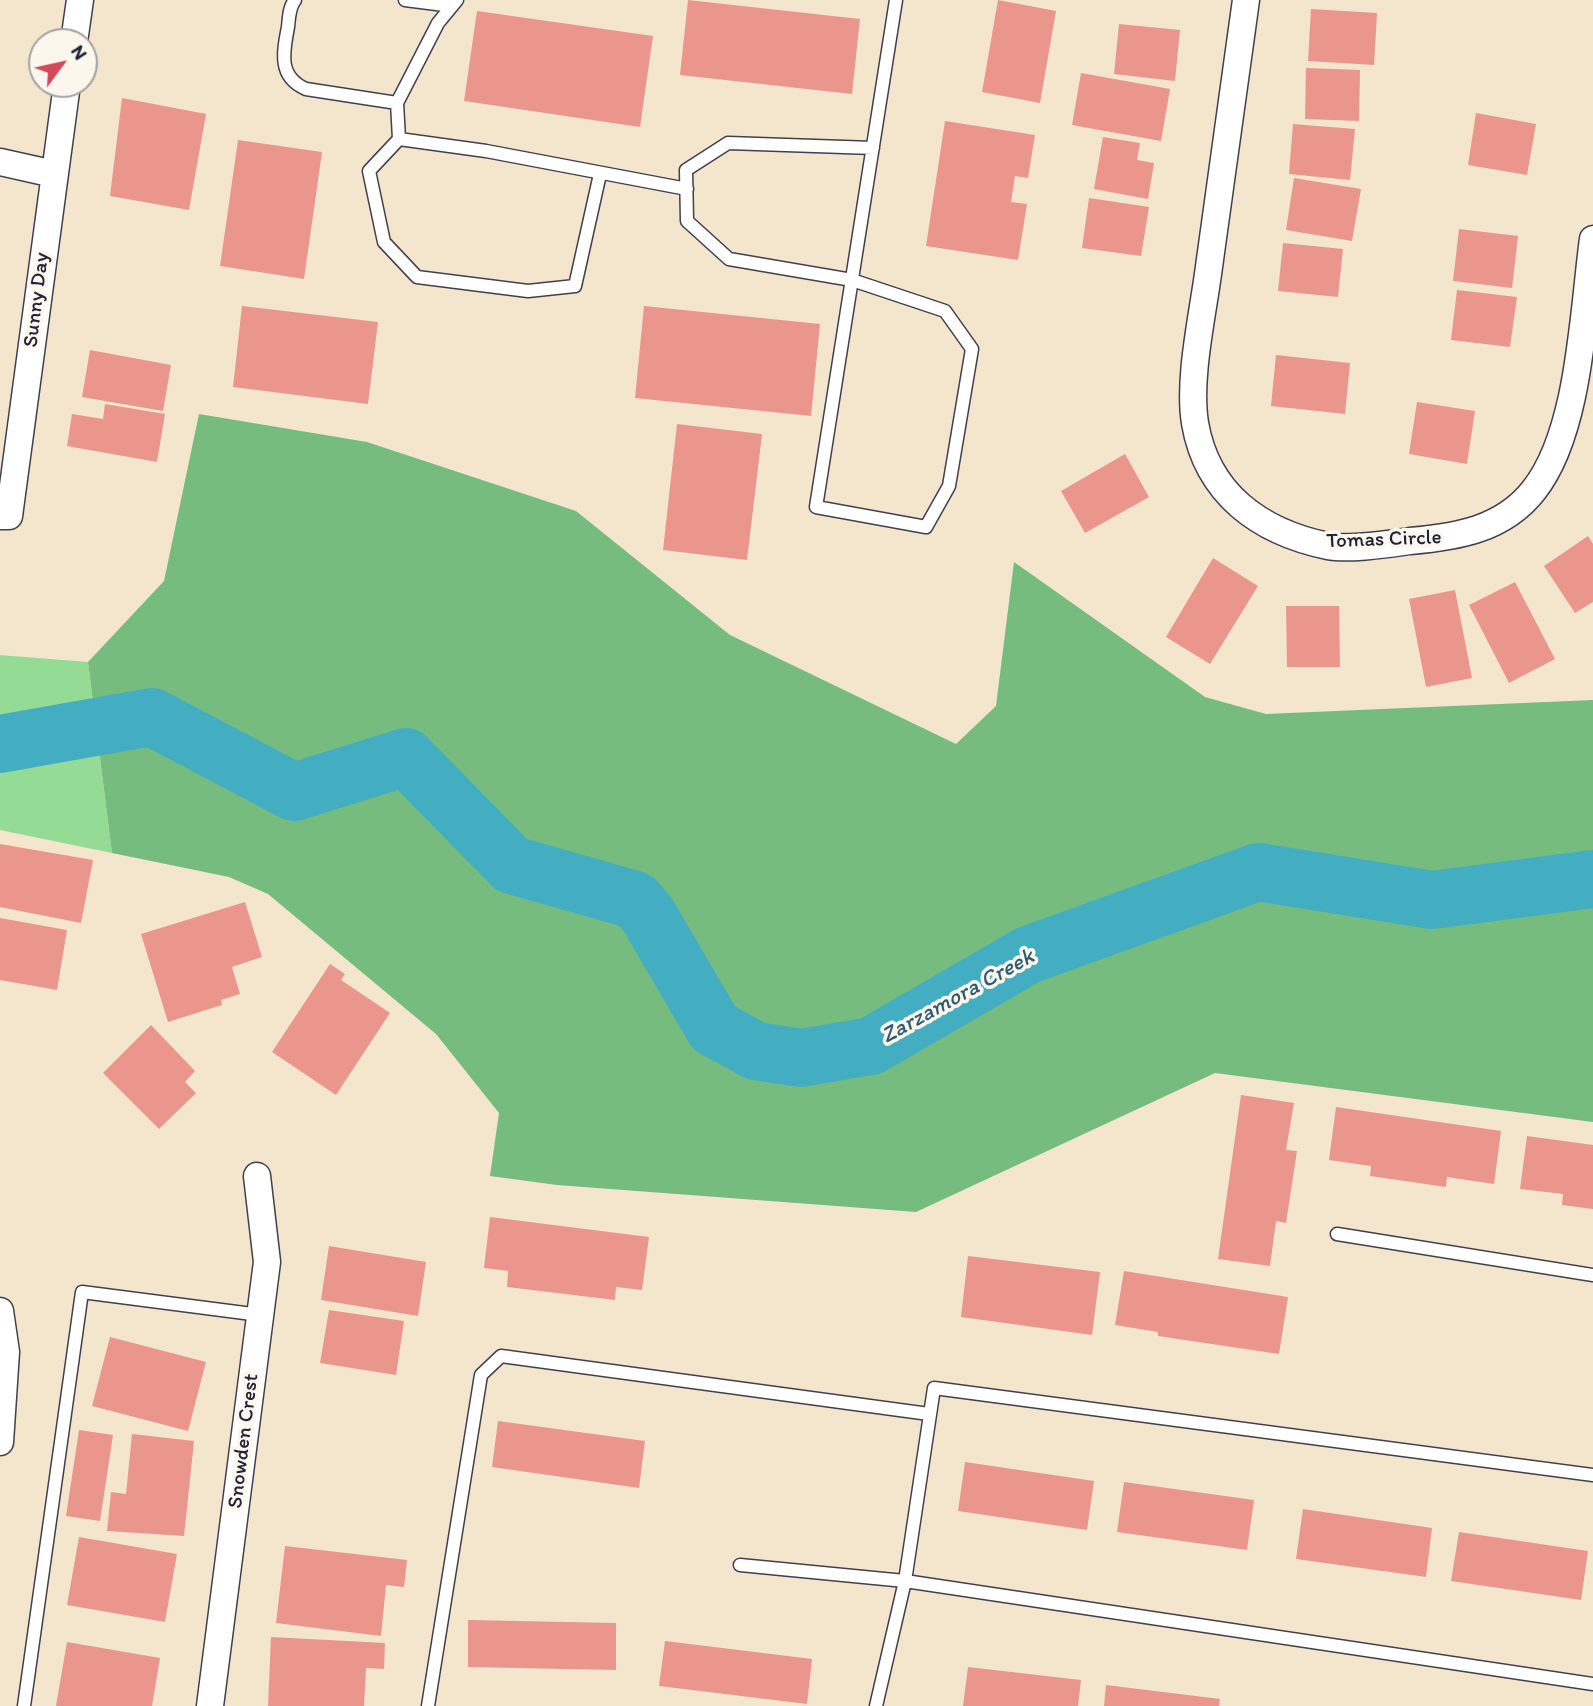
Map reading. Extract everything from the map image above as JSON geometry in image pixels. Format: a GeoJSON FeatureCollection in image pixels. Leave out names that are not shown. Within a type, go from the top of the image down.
{"type":"FeatureCollection","features":[{"type":"Feature","properties":{"kind":"street"},"geometry":{"type":"LineString","coordinates":[[76,28],[80,0]]}},
{"type":"Feature","properties":{"kind":"street","name":"Tomas Circle"},"geometry":{"type":"LineString","coordinates":[[1246,0],[1196,360],[1195,423],[1212,476],[1235,503],[1261,521],[1270,527],[1330,546],[1463,536],[1506,515],[1534,491],[1553,457],[1570,407],[1593,239]]}},
{"type":"Feature","properties":{"kind":"street","name":"Sunny Day"},"geometry":{"type":"LineString","coordinates":[[5,516],[65,98]]}},
{"type":"Feature","properties":{"kind":"street"},"geometry":{"type":"LineString","coordinates":[[0,162],[54,174]]}},
{"type":"Feature","properties":{"kind":"street","name":"Snowden Crest"},"geometry":{"type":"LineString","coordinates":[[210,1706],[267,1262],[257,1176]]}},
{"type":"Feature","properties":{"kind":"street"},"geometry":{"type":"LineString","coordinates":[[0,1311],[6,1352],[0,1442]]}},
{"type":"Feature","properties":{"kind":"lane"},"geometry":{"type":"LineString","coordinates":[[295,0],[283,57],[286,73],[293,84],[306,89],[397,103]]}},
{"type":"Feature","properties":{"kind":"lane"},"geometry":{"type":"LineString","coordinates":[[405,0],[454,3]]}},
{"type":"Feature","properties":{"kind":"lane"},"geometry":{"type":"LineString","coordinates":[[873,148],[728,143],[686,170],[687,221],[729,259],[852,281],[945,311],[972,349],[948,486],[926,527],[816,508],[852,281],[873,148],[896,0]]}},
{"type":"Feature","properties":{"kind":"lane"},"geometry":{"type":"LineString","coordinates":[[454,3],[438,23],[397,103],[399,139],[369,171],[384,242],[417,277],[528,291],[575,286],[600,174]]}},
{"type":"Feature","properties":{"kind":"lane"},"geometry":{"type":"LineString","coordinates":[[399,139],[486,151],[687,189]]}},
{"type":"Feature","properties":{"kind":"lane"},"geometry":{"type":"LineString","coordinates":[[1337,1234],[1593,1275]]}},
{"type":"Feature","properties":{"kind":"lane"},"geometry":{"type":"LineString","coordinates":[[24,1706],[82,1292],[260,1315]]}},
{"type":"Feature","properties":{"kind":"lane"},"geometry":{"type":"LineString","coordinates":[[428,1706],[481,1375],[501,1356],[929,1414]]}},
{"type":"Feature","properties":{"kind":"lane"},"geometry":{"type":"LineString","coordinates":[[876,1706],[905,1581],[934,1388],[1593,1475]]}},
{"type":"Feature","properties":{"kind":"lane"},"geometry":{"type":"LineString","coordinates":[[740,1565],[905,1581],[1593,1684]]}},
{"type":"Feature","properties":{"kind":"green space"},"geometry":{"type":"Polygon","coordinates":[[[199,414],[367,442],[576,511],[730,635],[956,744],[996,706],[1014,562],[1205,697],[1266,714],[1593,700],[1593,1122],[1215,1073],[916,1212],[557,1185],[490,1176],[499,1113],[436,1034],[268,894],[229,877],[112,853],[88,662],[164,581],[199,414]]]}},
{"type":"Feature","properties":{"kind":"green space"},"geometry":{"type":"Polygon","coordinates":[[[0,655],[88,662],[112,853],[0,830],[0,655]]]}},
{"type":"Feature","properties":{"kind":"building"},"geometry":{"type":"Polygon","coordinates":[[[688,0],[860,19],[852,94],[680,75],[688,0]]]}},
{"type":"Feature","properties":{"kind":"building"},"geometry":{"type":"Polygon","coordinates":[[[998,0],[1056,11],[1040,103],[982,92],[998,0]]]}},
{"type":"Feature","properties":{"kind":"building"},"geometry":{"type":"Polygon","coordinates":[[[1311,9],[1377,13],[1374,65],[1308,61],[1311,9]]]}},
{"type":"Feature","properties":{"kind":"building"},"geometry":{"type":"Polygon","coordinates":[[[477,11],[653,36],[640,127],[464,101],[477,11]]]}},
{"type":"Feature","properties":{"kind":"building"},"geometry":{"type":"Polygon","coordinates":[[[1119,24],[1180,30],[1175,81],[1114,74],[1119,24]]]}},
{"type":"Feature","properties":{"kind":"building"},"geometry":{"type":"Polygon","coordinates":[[[1306,68],[1360,70],[1359,121],[1305,119],[1306,68]]]}},
{"type":"Feature","properties":{"kind":"building"},"geometry":{"type":"Polygon","coordinates":[[[1081,73],[1170,89],[1161,141],[1072,125],[1081,73]]]}},
{"type":"Feature","properties":{"kind":"building"},"geometry":{"type":"Polygon","coordinates":[[[122,98],[206,114],[189,210],[110,196],[122,98]]]}},
{"type":"Feature","properties":{"kind":"building"},"geometry":{"type":"Polygon","coordinates":[[[1476,113],[1536,124],[1527,175],[1468,165],[1476,113]]]}},
{"type":"Feature","properties":{"kind":"building"},"geometry":{"type":"Polygon","coordinates":[[[945,121],[1035,135],[1028,178],[1015,176],[1011,202],[1027,204],[1018,260],[926,246],[945,121]]]}},
{"type":"Feature","properties":{"kind":"building"},"geometry":{"type":"Polygon","coordinates":[[[1293,124],[1355,129],[1350,180],[1289,174],[1293,124]]]}},
{"type":"Feature","properties":{"kind":"building"},"geometry":{"type":"Polygon","coordinates":[[[1103,137],[1140,143],[1137,160],[1154,163],[1148,199],[1094,189],[1103,137]]]}},
{"type":"Feature","properties":{"kind":"building"},"geometry":{"type":"Polygon","coordinates":[[[238,140],[322,152],[304,279],[220,266],[238,140]]]}},
{"type":"Feature","properties":{"kind":"building"},"geometry":{"type":"Polygon","coordinates":[[[1294,178],[1361,189],[1352,241],[1286,230],[1294,178]]]}},
{"type":"Feature","properties":{"kind":"building"},"geometry":{"type":"Polygon","coordinates":[[[1089,198],[1149,207],[1141,256],[1082,248],[1089,198]]]}},
{"type":"Feature","properties":{"kind":"building"},"geometry":{"type":"Polygon","coordinates":[[[1459,229],[1518,236],[1512,288],[1453,281],[1459,229]]]}},
{"type":"Feature","properties":{"kind":"building"},"geometry":{"type":"Polygon","coordinates":[[[1283,243],[1343,249],[1338,297],[1278,291],[1283,243]]]}},
{"type":"Feature","properties":{"kind":"building"},"geometry":{"type":"Polygon","coordinates":[[[1457,290],[1517,297],[1510,347],[1451,340],[1457,290]]]}},
{"type":"Feature","properties":{"kind":"building"},"geometry":{"type":"Polygon","coordinates":[[[242,306],[378,322],[368,404],[233,387],[242,306]]]}},
{"type":"Feature","properties":{"kind":"building"},"geometry":{"type":"Polygon","coordinates":[[[644,306],[820,324],[811,416],[635,398],[644,306]]]}},
{"type":"Feature","properties":{"kind":"building"},"geometry":{"type":"Polygon","coordinates":[[[90,350],[171,365],[163,411],[82,397],[90,350]]]}},
{"type":"Feature","properties":{"kind":"building"},"geometry":{"type":"Polygon","coordinates":[[[1276,355],[1350,363],[1345,414],[1271,406],[1276,355]]]}},
{"type":"Feature","properties":{"kind":"building"},"geometry":{"type":"Polygon","coordinates":[[[1417,402],[1475,411],[1467,464],[1409,454],[1417,402]]]}},
{"type":"Feature","properties":{"kind":"building"},"geometry":{"type":"Polygon","coordinates":[[[105,404],[165,414],[157,462],[67,446],[72,414],[103,419],[105,404]]]}},
{"type":"Feature","properties":{"kind":"building"},"geometry":{"type":"Polygon","coordinates":[[[677,424],[762,434],[747,560],[663,550],[677,424]]]}},
{"type":"Feature","properties":{"kind":"building"},"geometry":{"type":"Polygon","coordinates":[[[1125,454],[1149,497],[1085,533],[1061,491],[1125,454]]]}},
{"type":"Feature","properties":{"kind":"building"},"geometry":{"type":"Polygon","coordinates":[[[1588,536],[1593,544],[1593,602],[1575,613],[1544,566],[1588,536]]]}},
{"type":"Feature","properties":{"kind":"building"},"geometry":{"type":"Polygon","coordinates":[[[1213,558],[1258,586],[1210,664],[1166,637],[1213,558]]]}},
{"type":"Feature","properties":{"kind":"building"},"geometry":{"type":"Polygon","coordinates":[[[1515,582],[1555,659],[1509,683],[1469,605],[1515,582]]]}},
{"type":"Feature","properties":{"kind":"building"},"geometry":{"type":"Polygon","coordinates":[[[1455,590],[1472,678],[1426,687],[1409,599],[1455,590]]]}},
{"type":"Feature","properties":{"kind":"building"},"geometry":{"type":"Polygon","coordinates":[[[1286,606],[1339,606],[1340,667],[1287,667],[1286,606]]]}},
{"type":"Feature","properties":{"kind":"building"},"geometry":{"type":"Polygon","coordinates":[[[0,844],[93,860],[81,923],[0,907],[0,844]]]}},
{"type":"Feature","properties":{"kind":"building"},"geometry":{"type":"Polygon","coordinates":[[[245,902],[262,957],[232,967],[240,994],[221,1000],[222,1005],[168,1022],[141,934],[245,902]]]}},
{"type":"Feature","properties":{"kind":"building"},"geometry":{"type":"Polygon","coordinates":[[[0,918],[67,930],[57,990],[0,980],[0,918]]]}},
{"type":"Feature","properties":{"kind":"building"},"geometry":{"type":"Polygon","coordinates":[[[330,964],[345,974],[341,980],[390,1013],[336,1095],[272,1052],[330,964]]]}},
{"type":"Feature","properties":{"kind":"building"},"geometry":{"type":"Polygon","coordinates":[[[151,1025],[195,1071],[185,1082],[196,1093],[159,1129],[103,1073],[151,1025]]]}},
{"type":"Feature","properties":{"kind":"building"},"geometry":{"type":"Polygon","coordinates":[[[1241,1095],[1294,1103],[1286,1150],[1297,1151],[1286,1223],[1276,1221],[1270,1266],[1218,1259],[1241,1095]]]}},
{"type":"Feature","properties":{"kind":"building"},"geometry":{"type":"Polygon","coordinates":[[[1336,1107],[1501,1131],[1494,1184],[1447,1177],[1446,1187],[1370,1176],[1371,1166],[1329,1160],[1336,1107]]]}},
{"type":"Feature","properties":{"kind":"building"},"geometry":{"type":"Polygon","coordinates":[[[1527,1136],[1593,1145],[1593,1209],[1562,1205],[1563,1194],[1520,1189],[1527,1136]]]}},
{"type":"Feature","properties":{"kind":"building"},"geometry":{"type":"Polygon","coordinates":[[[490,1217],[649,1237],[642,1290],[616,1287],[615,1300],[507,1287],[508,1271],[484,1268],[490,1217]]]}},
{"type":"Feature","properties":{"kind":"building"},"geometry":{"type":"Polygon","coordinates":[[[329,1246],[426,1262],[418,1316],[321,1300],[329,1246]]]}},
{"type":"Feature","properties":{"kind":"building"},"geometry":{"type":"Polygon","coordinates":[[[968,1256],[1100,1272],[1092,1335],[961,1317],[968,1256]]]}},
{"type":"Feature","properties":{"kind":"building"},"geometry":{"type":"Polygon","coordinates":[[[1124,1271],[1288,1297],[1279,1354],[1158,1336],[1158,1332],[1115,1325],[1124,1271]]]}},
{"type":"Feature","properties":{"kind":"building"},"geometry":{"type":"Polygon","coordinates":[[[329,1310],[404,1321],[396,1375],[320,1363],[329,1310]]]}},
{"type":"Feature","properties":{"kind":"building"},"geometry":{"type":"Polygon","coordinates":[[[110,1337],[206,1362],[188,1431],[92,1406],[110,1337]]]}},
{"type":"Feature","properties":{"kind":"building"},"geometry":{"type":"Polygon","coordinates":[[[498,1421],[645,1441],[639,1488],[492,1467],[498,1421]]]}},
{"type":"Feature","properties":{"kind":"building"},"geometry":{"type":"Polygon","coordinates":[[[79,1430],[113,1435],[100,1521],[66,1516],[79,1430]]]}},
{"type":"Feature","properties":{"kind":"building"},"geometry":{"type":"Polygon","coordinates":[[[132,1434],[194,1441],[184,1536],[107,1531],[111,1492],[126,1494],[132,1434]]]}},
{"type":"Feature","properties":{"kind":"building"},"geometry":{"type":"Polygon","coordinates":[[[965,1462],[1094,1481],[1087,1530],[958,1511],[965,1462]]]}},
{"type":"Feature","properties":{"kind":"building"},"geometry":{"type":"Polygon","coordinates":[[[1124,1482],[1254,1500],[1247,1550],[1117,1532],[1124,1482]]]}},
{"type":"Feature","properties":{"kind":"building"},"geometry":{"type":"Polygon","coordinates":[[[1303,1509],[1432,1528],[1426,1577],[1296,1559],[1303,1509]]]}},
{"type":"Feature","properties":{"kind":"building"},"geometry":{"type":"Polygon","coordinates":[[[1459,1532],[1588,1551],[1581,1600],[1451,1581],[1459,1532]]]}},
{"type":"Feature","properties":{"kind":"building"},"geometry":{"type":"Polygon","coordinates":[[[79,1537],[177,1554],[165,1622],[67,1605],[79,1537]]]}},
{"type":"Feature","properties":{"kind":"building"},"geometry":{"type":"Polygon","coordinates":[[[285,1546],[407,1560],[404,1587],[386,1585],[381,1636],[276,1623],[285,1546]]]}},
{"type":"Feature","properties":{"kind":"building"},"geometry":{"type":"Polygon","coordinates":[[[468,1620],[616,1623],[616,1670],[468,1667],[468,1620]]]}},
{"type":"Feature","properties":{"kind":"building"},"geometry":{"type":"Polygon","coordinates":[[[271,1637],[385,1643],[384,1669],[366,1668],[364,1706],[268,1706],[271,1637]]]}},
{"type":"Feature","properties":{"kind":"building"},"geometry":{"type":"Polygon","coordinates":[[[665,1641],[812,1659],[807,1704],[659,1686],[665,1641]]]}},
{"type":"Feature","properties":{"kind":"building"},"geometry":{"type":"Polygon","coordinates":[[[67,1642],[160,1658],[152,1706],[56,1706],[67,1642]]]}},
{"type":"Feature","properties":{"kind":"building"},"geometry":{"type":"Polygon","coordinates":[[[968,1667],[1081,1680],[1078,1706],[963,1706],[968,1667]]]}},
{"type":"Feature","properties":{"kind":"building"},"geometry":{"type":"Polygon","coordinates":[[[1106,1685],[1220,1699],[1219,1706],[1104,1706],[1106,1685]]]}},
{"type":"Feature","properties":{"kind":"waterway","name":"Zarzamora Creek"},"geometry":{"type":"LineString","coordinates":[[0,744],[152,717],[294,792],[406,757],[512,865],[635,900],[648,915],[714,1028],[756,1051],[801,1058],[871,1046],[1028,955],[1258,872],[1432,900],[1593,879]]}}]}
